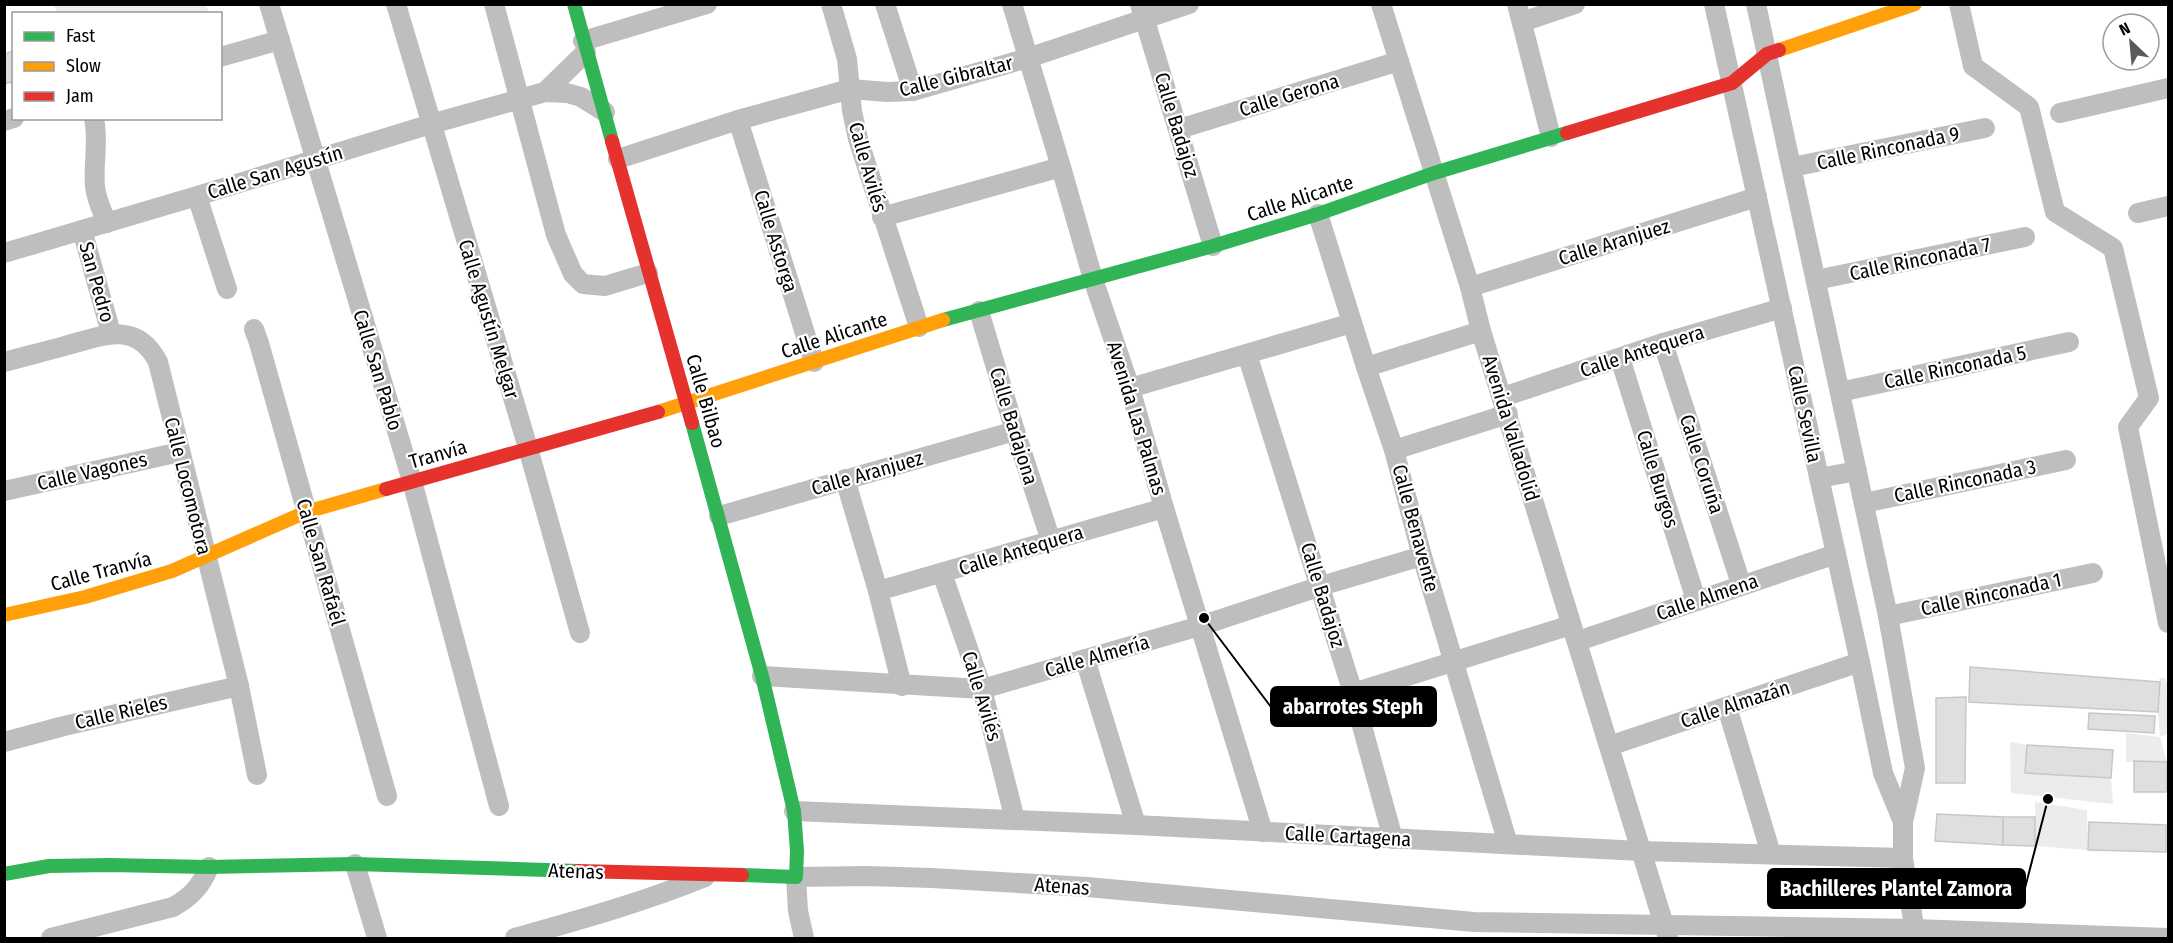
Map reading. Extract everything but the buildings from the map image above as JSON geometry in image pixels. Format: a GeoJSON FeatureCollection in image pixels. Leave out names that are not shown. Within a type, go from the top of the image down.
{"type":"FeatureCollection","features":[{"type":"Feature","properties":{"kind":"street","name":"Calle San Pablo"},"geometry":{"type":"LineString","coordinates":[[269,4],[412,481],[499,806]]}},
{"type":"Feature","properties":{"kind":"street","name":"Calle Agustín Melgar"},"geometry":{"type":"LineString","coordinates":[[396,4],[528,448],[580,633]]}},
{"type":"Feature","properties":{"kind":"street"},"geometry":{"type":"LineString","coordinates":[[494,4],[556,235],[573,274],[583,284],[605,286],[648,273]]}},
{"type":"Feature","properties":{"kind":"street","name":"Calle Bilbao"},"geometry":{"type":"LineString","coordinates":[[574,4],[762,676],[794,811],[796,877]]}},
{"type":"Feature","properties":{"kind":"street"},"geometry":{"type":"LineString","coordinates":[[585,46],[707,4]]}},
{"type":"Feature","properties":{"kind":"street","name":"Calle Avilés"},"geometry":{"type":"LineString","coordinates":[[831,4],[847,59],[858,139],[919,327]]}},
{"type":"Feature","properties":{"kind":"street"},"geometry":{"type":"LineString","coordinates":[[885,4],[913,91]]}},
{"type":"Feature","properties":{"kind":"street","name":"Avenida Las Palmas"},"geometry":{"type":"LineString","coordinates":[[1012,4],[1062,167],[1092,279],[1130,388],[1164,508],[1263,832]]}},
{"type":"Feature","properties":{"kind":"street","name":"Calle Gibraltar"},"geometry":{"type":"LineString","coordinates":[[618,159],[738,120],[850,89],[887,92],[913,91],[1028,58],[1143,12],[1188,4]]}},
{"type":"Feature","properties":{"kind":"street","name":"Avenida Valladolid"},"geometry":{"type":"LineString","coordinates":[[1381,4],[1470,287],[1481,331],[1665,931]]}},
{"type":"Feature","properties":{"kind":"street"},"geometry":{"type":"LineString","coordinates":[[1551,137],[1519,13],[1575,4]]}},
{"type":"Feature","properties":{"kind":"street","name":"Calle Sevilla"},"geometry":{"type":"LineString","coordinates":[[1714,4],[1883,773],[1904,822]]}},
{"type":"Feature","properties":{"kind":"street","name":"Calle Sevilla"},"geometry":{"type":"LineString","coordinates":[[1756,4],[1888,616],[1915,768],[1904,822],[1903,858],[1915,934]]}},
{"type":"Feature","properties":{"kind":"street","name":"Calle Alicante"},"geometry":{"type":"LineString","coordinates":[[687,404],[919,327],[1213,246],[1318,214],[1434,173],[1732,83],[1767,54],[1915,4]]}},
{"type":"Feature","properties":{"kind":"street"},"geometry":{"type":"LineString","coordinates":[[1959,4],[1973,66],[2029,107],[2055,212],[2113,248],[2149,398],[2128,427],[2169,623]]}},
{"type":"Feature","properties":{"kind":"street","name":"Calle Badajoz"},"geometry":{"type":"LineString","coordinates":[[1143,12],[1213,246]]}},
{"type":"Feature","properties":{"kind":"street"},"geometry":{"type":"LineString","coordinates":[[222,56],[280,40]]}},
{"type":"Feature","properties":{"kind":"street","name":"Calle San Agustín"},"geometry":{"type":"LineString","coordinates":[[545,92],[585,46]]}},
{"type":"Feature","properties":{"kind":"street","name":"Calle Gerona"},"geometry":{"type":"LineString","coordinates":[[1179,129],[1399,61]]}},
{"type":"Feature","properties":{"kind":"street"},"geometry":{"type":"LineString","coordinates":[[2060,112],[2169,88]]}},
{"type":"Feature","properties":{"kind":"street","name":"Calle San Agustín"},"geometry":{"type":"LineString","coordinates":[[4,253],[431,124],[545,92],[567,93],[582,98],[605,112]]}},
{"type":"Feature","properties":{"kind":"street"},"geometry":{"type":"LineString","coordinates":[[94,120],[97,134],[94,184],[96,196],[107,223]]}},
{"type":"Feature","properties":{"kind":"street","name":"Calle Astorga"},"geometry":{"type":"LineString","coordinates":[[738,120],[814,362]]}},
{"type":"Feature","properties":{"kind":"street","name":"Calle Rinconada 9"},"geometry":{"type":"LineString","coordinates":[[1792,167],[1985,128]]}},
{"type":"Feature","properties":{"kind":"street"},"geometry":{"type":"LineString","coordinates":[[882,217],[1062,167]]}},
{"type":"Feature","properties":{"kind":"street"},"geometry":{"type":"LineString","coordinates":[[197,196],[227,289]]}},
{"type":"Feature","properties":{"kind":"street","name":"Calle Aranjuez"},"geometry":{"type":"LineString","coordinates":[[1470,287],[1757,197]]}},
{"type":"Feature","properties":{"kind":"street"},"geometry":{"type":"LineString","coordinates":[[2138,213],[2169,206]]}},
{"type":"Feature","properties":{"kind":"street","name":"Calle Benavente"},"geometry":{"type":"LineString","coordinates":[[1318,214],[1394,450],[1422,556],[1508,844]]}},
{"type":"Feature","properties":{"kind":"street","name":"San Pedro"},"geometry":{"type":"LineString","coordinates":[[82,230],[111,333]]}},
{"type":"Feature","properties":{"kind":"street","name":"Calle Rinconada 7"},"geometry":{"type":"LineString","coordinates":[[1816,280],[2025,237]]}},
{"type":"Feature","properties":{"kind":"street","name":"Calle Antequera"},"geometry":{"type":"LineString","coordinates":[[1394,450],[1620,358],[1782,308]]}},
{"type":"Feature","properties":{"kind":"street","name":"Calle Badajona"},"geometry":{"type":"LineString","coordinates":[[979,311],[1051,541]]}},
{"type":"Feature","properties":{"kind":"street"},"geometry":{"type":"LineString","coordinates":[[1130,388],[1352,323]]}},
{"type":"Feature","properties":{"kind":"street","name":"Calle San Rafaél"},"geometry":{"type":"LineString","coordinates":[[254,329],[387,796]]}},
{"type":"Feature","properties":{"kind":"street"},"geometry":{"type":"LineString","coordinates":[[1366,367],[1481,331]]}},
{"type":"Feature","properties":{"kind":"street","name":"Calle Locomotora"},"geometry":{"type":"LineString","coordinates":[[4,362],[111,333],[132,336],[152,350],[158,362],[238,686],[257,775]]}},
{"type":"Feature","properties":{"kind":"street","name":"Calle Rinconada 5"},"geometry":{"type":"LineString","coordinates":[[1840,392],[2069,342]]}},
{"type":"Feature","properties":{"kind":"street","name":"Calle Coruña"},"geometry":{"type":"LineString","coordinates":[[1663,343],[1742,584]]}},
{"type":"Feature","properties":{"kind":"street","name":"Calle Badajoz"},"geometry":{"type":"LineString","coordinates":[[1247,354],[1321,586],[1393,839]]}},
{"type":"Feature","properties":{"kind":"street","name":"Calle Burgos"},"geometry":{"type":"LineString","coordinates":[[1620,358],[1696,600]]}},
{"type":"Feature","properties":{"kind":"street","name":"Tranvía"},"geometry":{"type":"LineString","coordinates":[[206,558],[306,512],[687,404]]}},
{"type":"Feature","properties":{"kind":"street","name":"Calle Aranjuez"},"geometry":{"type":"LineString","coordinates":[[719,516],[1015,431]]}},
{"type":"Feature","properties":{"kind":"street","name":"Calle Vagones"},"geometry":{"type":"LineString","coordinates":[[4,491],[180,452]]}},
{"type":"Feature","properties":{"kind":"street","name":"Calle Rinconada 3"},"geometry":{"type":"LineString","coordinates":[[1864,503],[2066,460]]}},
{"type":"Feature","properties":{"kind":"street"},"geometry":{"type":"LineString","coordinates":[[1820,478],[1857,471]]}},
{"type":"Feature","properties":{"kind":"street"},"geometry":{"type":"LineString","coordinates":[[845,479],[878,591],[902,686]]}},
{"type":"Feature","properties":{"kind":"street","name":"Calle Antequera"},"geometry":{"type":"LineString","coordinates":[[878,591],[1164,508]]}},
{"type":"Feature","properties":{"kind":"street","name":"Calle Almena"},"geometry":{"type":"LineString","coordinates":[[1353,693],[1454,662],[1575,633],[1696,600],[1836,554]]}},
{"type":"Feature","properties":{"kind":"street","name":"Calle Almería"},"geometry":{"type":"LineString","coordinates":[[762,676],[982,689],[1200,626],[1422,556]]}},
{"type":"Feature","properties":{"kind":"street","name":"Calle Tranvía"},"geometry":{"type":"LineString","coordinates":[[4,615],[120,588],[206,558]]}},
{"type":"Feature","properties":{"kind":"street","name":"Calle Avilés"},"geometry":{"type":"LineString","coordinates":[[942,573],[982,689],[1015,820]]}},
{"type":"Feature","properties":{"kind":"street","name":"Calle Rinconada 1"},"geometry":{"type":"LineString","coordinates":[[1888,616],[2093,573]]}},
{"type":"Feature","properties":{"kind":"street"},"geometry":{"type":"LineString","coordinates":[[1085,659],[1136,825]]}},
{"type":"Feature","properties":{"kind":"street","name":"Calle Almazán"},"geometry":{"type":"LineString","coordinates":[[1609,746],[1860,662]]}},
{"type":"Feature","properties":{"kind":"street","name":"Calle Rieles"},"geometry":{"type":"LineString","coordinates":[[4,742],[238,686]]}},
{"type":"Feature","properties":{"kind":"street"},"geometry":{"type":"LineString","coordinates":[[1727,707],[1772,854]]}},
{"type":"Feature","properties":{"kind":"street","name":"Calle Cartagena"},"geometry":{"type":"LineString","coordinates":[[794,811],[1136,825],[1640,851],[1903,858]]}},
{"type":"Feature","properties":{"kind":"street"},"geometry":{"type":"LineString","coordinates":[[355,864],[377,939]]}},
{"type":"Feature","properties":{"kind":"street","name":"Atenas"},"geometry":{"type":"LineString","coordinates":[[4,874],[49,866],[209,867],[355,864],[708,876],[910,877],[1087,887],[1474,930],[1915,934]]}},
{"type":"Feature","properties":{"kind":"street"},"geometry":{"type":"LineString","coordinates":[[51,939],[173,907],[185,900],[201,884],[209,867]]}},
{"type":"Feature","properties":{"kind":"street"},"geometry":{"type":"LineString","coordinates":[[515,939],[617,909],[708,876]]}},
{"type":"Feature","properties":{"kind":"street"},"geometry":{"type":"LineString","coordinates":[[796,877],[798,910],[804,939]]}},
{"type":"Feature","properties":{"kind":"street"},"geometry":{"type":"LineString","coordinates":[[1915,934],[2169,938]]}},
{"type":"Feature","properties":{"kind":"shaded area"},"geometry":{"type":"Polygon","coordinates":[[[54,5],[206,5],[209,12],[57,12],[54,5]]]}},
{"type":"Feature","properties":{"kind":"shaded area"},"geometry":{"type":"Polygon","coordinates":[[[2159,678],[2165,678],[2168,687],[2168,734],[2160,737],[2158,712],[2159,678]]]}},
{"type":"Feature","properties":{"kind":"shaded area"},"geometry":{"type":"Polygon","coordinates":[[[2126,733],[2160,737],[2167,762],[2126,762],[2126,733]]]}},
{"type":"Feature","properties":{"kind":"shaded area"},"geometry":{"type":"Polygon","coordinates":[[[2010,742],[2027,745],[2025,773],[2111,778],[2113,804],[2011,793],[2010,742]]]}},
{"type":"Feature","properties":{"kind":"shaded area"},"geometry":{"type":"Polygon","coordinates":[[[2035,802],[2087,810],[2088,850],[2035,846],[2035,802]]]}},
{"type":"Feature","properties":{"kind":"traffic: fast"},"geometry":{"type":"LineString","coordinates":[[574,4],[612,141]]}},
{"type":"Feature","properties":{"kind":"traffic: fast"},"geometry":{"type":"LineString","coordinates":[[943,320],[1213,246],[1318,214],[1434,173],[1567,133]]}},
{"type":"Feature","properties":{"kind":"traffic: fast"},"geometry":{"type":"LineString","coordinates":[[692,423],[762,676],[794,811],[796,877],[742,875]]}},
{"type":"Feature","properties":{"kind":"traffic: fast"},"geometry":{"type":"LineString","coordinates":[[4,874],[49,866],[109,865],[209,867],[355,864],[578,871]]}},
{"type":"Feature","properties":{"kind":"traffic: slow"},"geometry":{"type":"LineString","coordinates":[[1779,50],[1915,4]]}},
{"type":"Feature","properties":{"kind":"traffic: slow"},"geometry":{"type":"LineString","coordinates":[[658,412],[943,320]]}},
{"type":"Feature","properties":{"kind":"traffic: slow"},"geometry":{"type":"LineString","coordinates":[[4,615],[85,597],[172,571],[306,512],[386,489]]}},
{"type":"Feature","properties":{"kind":"traffic: jam"},"geometry":{"type":"LineString","coordinates":[[1567,133],[1732,83],[1767,54],[1779,50]]}},
{"type":"Feature","properties":{"kind":"traffic: jam"},"geometry":{"type":"LineString","coordinates":[[612,141],[692,423]]}},
{"type":"Feature","properties":{"kind":"traffic: jam"},"geometry":{"type":"LineString","coordinates":[[386,489],[658,412]]}},
{"type":"Feature","properties":{"kind":"traffic: jam"},"geometry":{"type":"LineString","coordinates":[[578,871],[742,875]]}},
{"type":"Feature","properties":{"kind":"place","name":"abarrotes Steph"},"geometry":{"type":"Point","coordinates":[1204,618]}},
{"type":"Feature","properties":{"kind":"place","name":"Bachilleres Plantel Zamora"},"geometry":{"type":"Point","coordinates":[2048,799]}}]}
